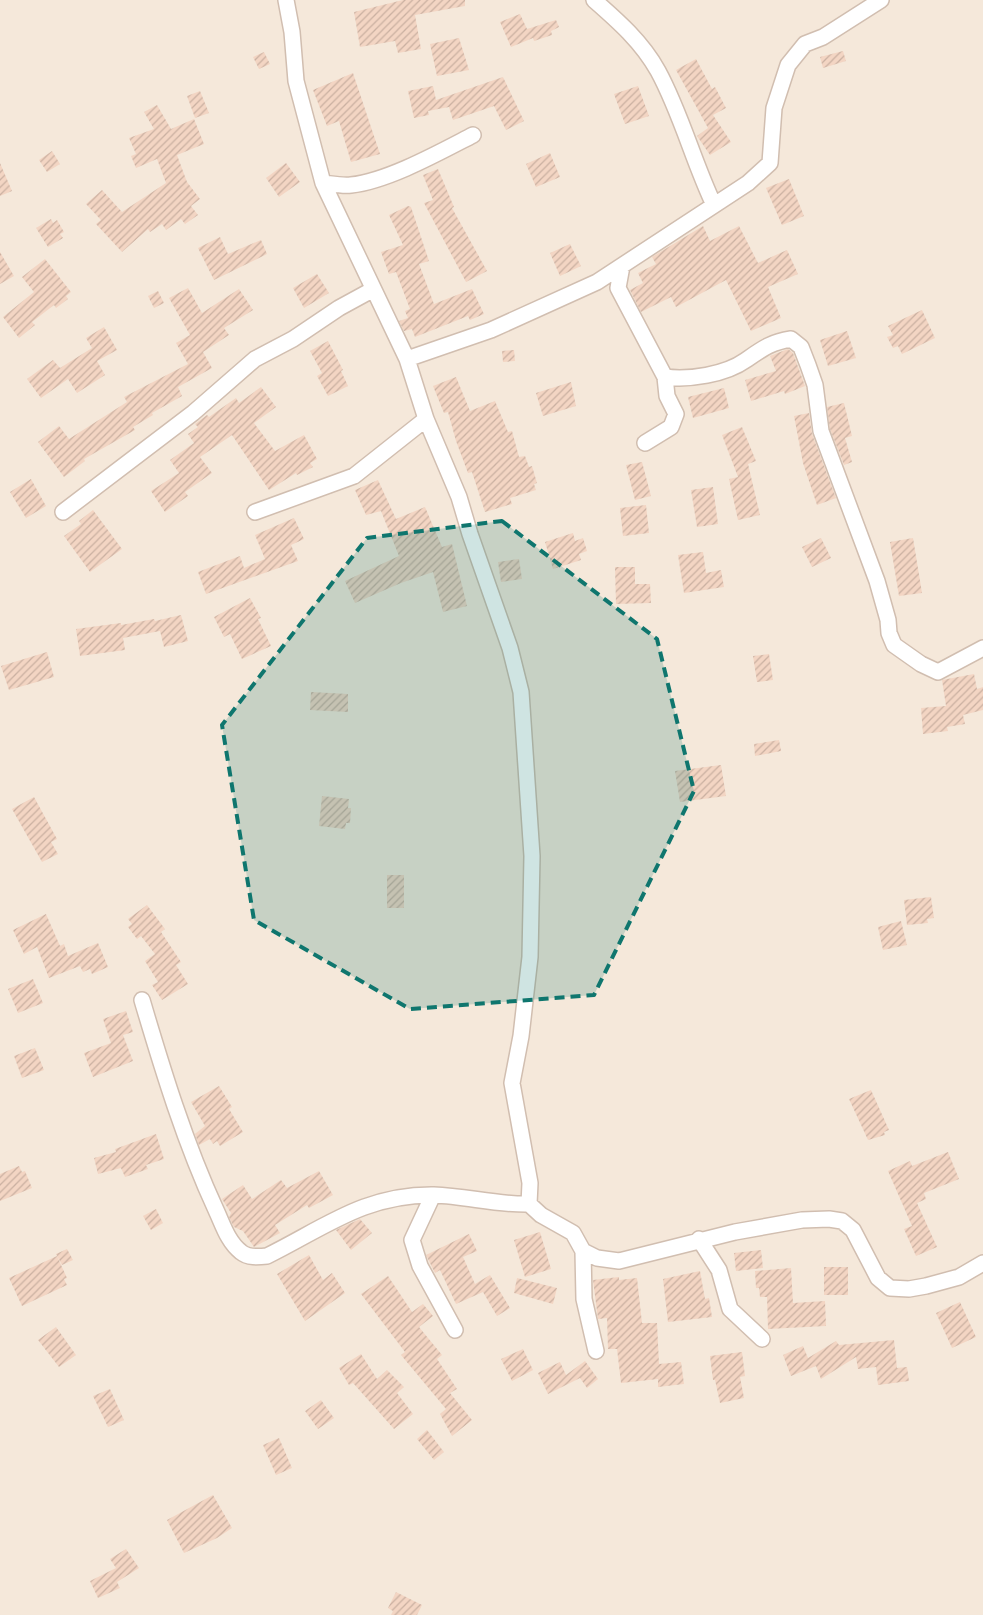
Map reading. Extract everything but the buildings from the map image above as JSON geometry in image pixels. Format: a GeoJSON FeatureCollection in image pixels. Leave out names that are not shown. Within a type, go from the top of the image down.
{"type":"FeatureCollection","features":[{"type":"Feature","properties":{"kind":"street"},"geometry":{"type":"LineString","coordinates":[[286,0],[292,32],[296,81],[323,183],[372,290],[407,358],[426,419],[459,497],[510,648],[522,692],[532,856],[530,957],[521,1036],[512,1084],[530,1183],[529,1204]]}},
{"type":"Feature","properties":{"kind":"street"},"geometry":{"type":"LineString","coordinates":[[594,0],[628,30],[658,70],[678,116],[699,173],[714,205]]}},
{"type":"Feature","properties":{"kind":"street"},"geometry":{"type":"LineString","coordinates":[[407,358],[491,330],[597,282],[748,183],[770,163],[774,108],[788,65],[805,44],[823,37],[881,0]]}},
{"type":"Feature","properties":{"kind":"street"},"geometry":{"type":"LineString","coordinates":[[323,183],[350,185],[368,181],[428,159],[473,135]]}},
{"type":"Feature","properties":{"kind":"street"},"geometry":{"type":"LineString","coordinates":[[622,266],[618,288],[665,377],[667,396],[676,414],[671,427],[645,442]]}},
{"type":"Feature","properties":{"kind":"street"},"geometry":{"type":"LineString","coordinates":[[597,282],[618,288]]}},
{"type":"Feature","properties":{"kind":"street"},"geometry":{"type":"LineString","coordinates":[[63,512],[193,413],[255,358],[293,339],[339,308],[372,290]]}},
{"type":"Feature","properties":{"kind":"street"},"geometry":{"type":"LineString","coordinates":[[665,377],[686,379],[716,372],[745,361],[760,349],[774,342],[790,339],[801,348],[815,385],[821,431],[879,588],[888,620],[889,632],[894,645],[938,672],[983,648]]}},
{"type":"Feature","properties":{"kind":"street"},"geometry":{"type":"LineString","coordinates":[[255,512],[354,476],[426,419]]}},
{"type":"Feature","properties":{"kind":"street"},"geometry":{"type":"LineString","coordinates":[[142,1000],[198,1168],[230,1240],[242,1254],[254,1257],[267,1256],[351,1211],[376,1203],[433,1195],[504,1205],[529,1204],[541,1215],[573,1233],[583,1251],[584,1299],[596,1351]]}},
{"type":"Feature","properties":{"kind":"street"},"geometry":{"type":"LineString","coordinates":[[433,1195],[412,1240],[420,1266],[454,1330]]}},
{"type":"Feature","properties":{"kind":"street"},"geometry":{"type":"LineString","coordinates":[[583,1251],[597,1258],[619,1261],[699,1239],[802,1220],[829,1218],[842,1221],[853,1230],[878,1278],[890,1288],[909,1289],[926,1286],[959,1276],[983,1263]]}},
{"type":"Feature","properties":{"kind":"street"},"geometry":{"type":"LineString","coordinates":[[699,1239],[719,1270],[730,1309],[762,1339]]}},
{"type":"Feature","properties":{"kind":"highlighted area"},"geometry":{"type":"Polygon","coordinates":[[[502,521],[657,639],[694,791],[594,995],[410,1009],[254,920],[222,725],[367,538],[502,521]]]}},
{"type":"Feature","properties":{"kind":"shaded area"},"geometry":{"type":"Polygon","coordinates":[[[0,0],[983,0],[983,1615],[0,1615],[0,0]]]}}]}
